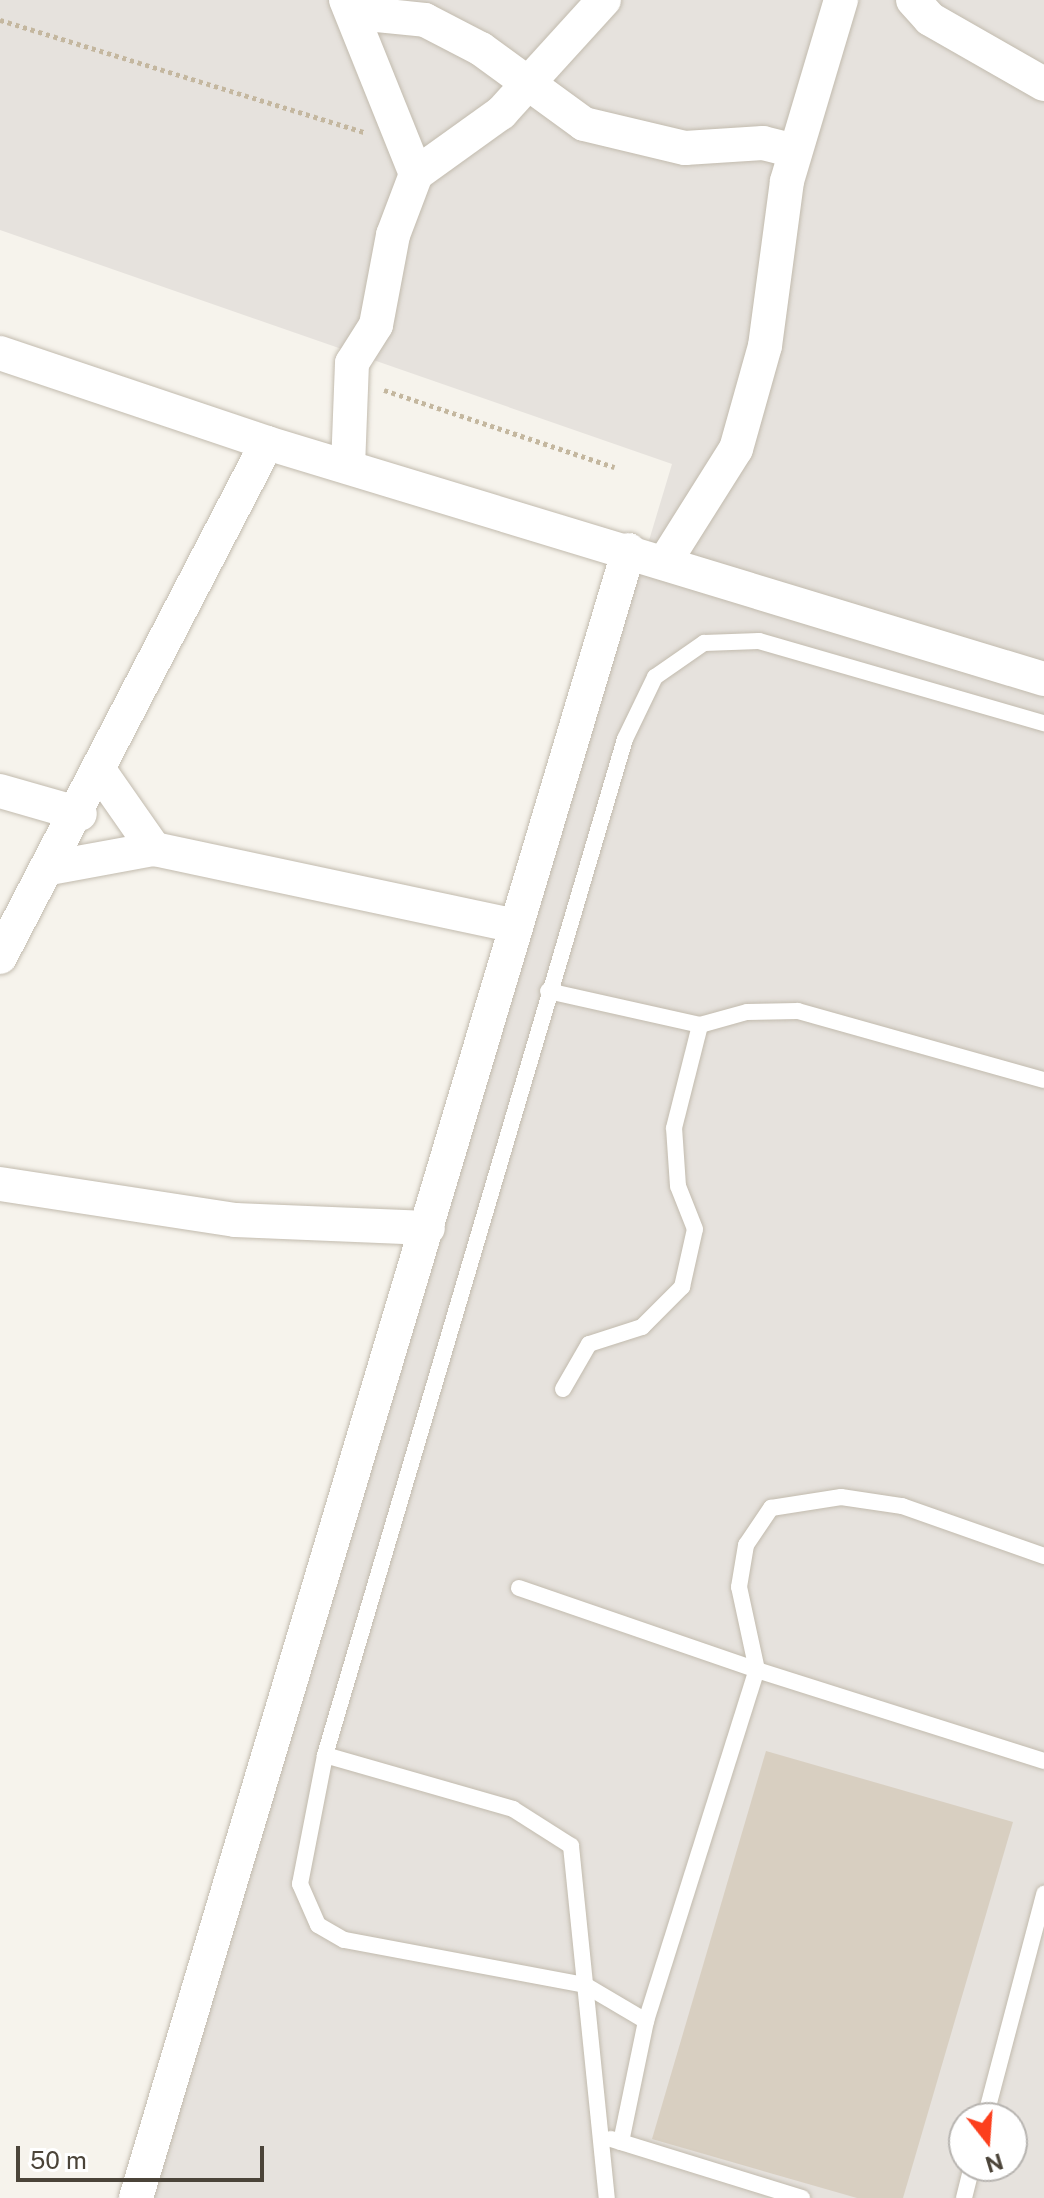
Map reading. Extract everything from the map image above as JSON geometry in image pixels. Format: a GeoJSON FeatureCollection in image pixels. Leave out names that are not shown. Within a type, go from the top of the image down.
{"type":"FeatureCollection","features":[{"type":"Feature","properties":{"kind":"street"},"geometry":{"type":"LineString","coordinates":[[347,0],[367,14],[425,20],[533,82],[598,129],[685,148],[763,143],[795,151]]}},
{"type":"Feature","properties":{"kind":"street"},"geometry":{"type":"LineString","coordinates":[[347,0],[410,159],[378,317],[349,378],[348,467]]}},
{"type":"Feature","properties":{"kind":"street"},"geometry":{"type":"LineString","coordinates":[[410,159],[533,82],[604,0]]}},
{"type":"Feature","properties":{"kind":"street"},"geometry":{"type":"LineString","coordinates":[[666,560],[736,449],[765,346],[795,151],[841,0]]}},
{"type":"Feature","properties":{"kind":"street"},"geometry":{"type":"LineString","coordinates":[[913,0],[930,19],[1044,84]]}},
{"type":"Feature","properties":{"kind":"street"},"geometry":{"type":"LineString","coordinates":[[0,353],[267,443],[666,560],[1044,679]]}},
{"type":"Feature","properties":{"kind":"street"},"geometry":{"type":"LineString","coordinates":[[0,957],[80,814],[267,443]]}},
{"type":"Feature","properties":{"kind":"street"},"geometry":{"type":"LineString","coordinates":[[136,2198],[428,1228],[513,925],[629,550]]}},
{"type":"Feature","properties":{"kind":"street"},"geometry":{"type":"LineString","coordinates":[[101,773],[154,849]]}},
{"type":"Feature","properties":{"kind":"street"},"geometry":{"type":"LineString","coordinates":[[0,791],[80,814]]}},
{"type":"Feature","properties":{"kind":"street"},"geometry":{"type":"LineString","coordinates":[[50,868],[154,849],[513,925]]}},
{"type":"Feature","properties":{"kind":"street"},"geometry":{"type":"LineString","coordinates":[[0,1184],[235,1220],[428,1228]]}},
{"type":"Feature","properties":{"kind":"lane"},"geometry":{"type":"LineString","coordinates":[[646,2021],[585,1985],[374,1950],[318,1925],[300,1884],[301,1853],[325,1755],[548,991],[625,739],[655,677],[704,643],[759,641],[1044,723]]}},
{"type":"Feature","properties":{"kind":"lane"},"geometry":{"type":"LineString","coordinates":[[548,991],[700,1025],[747,1012],[798,1011],[1044,1080]]}},
{"type":"Feature","properties":{"kind":"lane"},"geometry":{"type":"LineString","coordinates":[[563,1389],[589,1344],[642,1327],[682,1287],[695,1229],[678,1186],[674,1128],[700,1025]]}},
{"type":"Feature","properties":{"kind":"lane"},"geometry":{"type":"LineString","coordinates":[[621,2142],[646,2021],[757,1670],[739,1587],[746,1545],[771,1508],[841,1497],[902,1506],[1044,1556]]}},
{"type":"Feature","properties":{"kind":"lane"},"geometry":{"type":"LineString","coordinates":[[519,1588],[757,1670],[1044,1761]]}},
{"type":"Feature","properties":{"kind":"lane"},"geometry":{"type":"LineString","coordinates":[[325,1755],[513,1809],[555,1831],[571,1846],[580,1884],[585,1985],[607,2198]]}},
{"type":"Feature","properties":{"kind":"lane"},"geometry":{"type":"LineString","coordinates":[[989,2102],[1044,1894]]}},
{"type":"Feature","properties":{"kind":"lane"},"geometry":{"type":"LineString","coordinates":[[602,2136],[802,2198]]}},
{"type":"Feature","properties":{"kind":"path"},"geometry":{"type":"LineString","coordinates":[[0,20],[410,159]]}},
{"type":"Feature","properties":{"kind":"path"},"geometry":{"type":"LineString","coordinates":[[349,378],[614,467]]}},
{"type":"Feature","properties":{"kind":"shaded area"},"geometry":{"type":"Polygon","coordinates":[[[0,0],[1044,0],[1044,2198],[151,2198],[672,464],[0,230],[0,0]]]}},
{"type":"Feature","properties":{"kind":"building"},"geometry":{"type":"Polygon","coordinates":[[[766,1751],[1013,1822],[903,2198],[857,2198],[652,2139],[766,1751]]]}}]}
